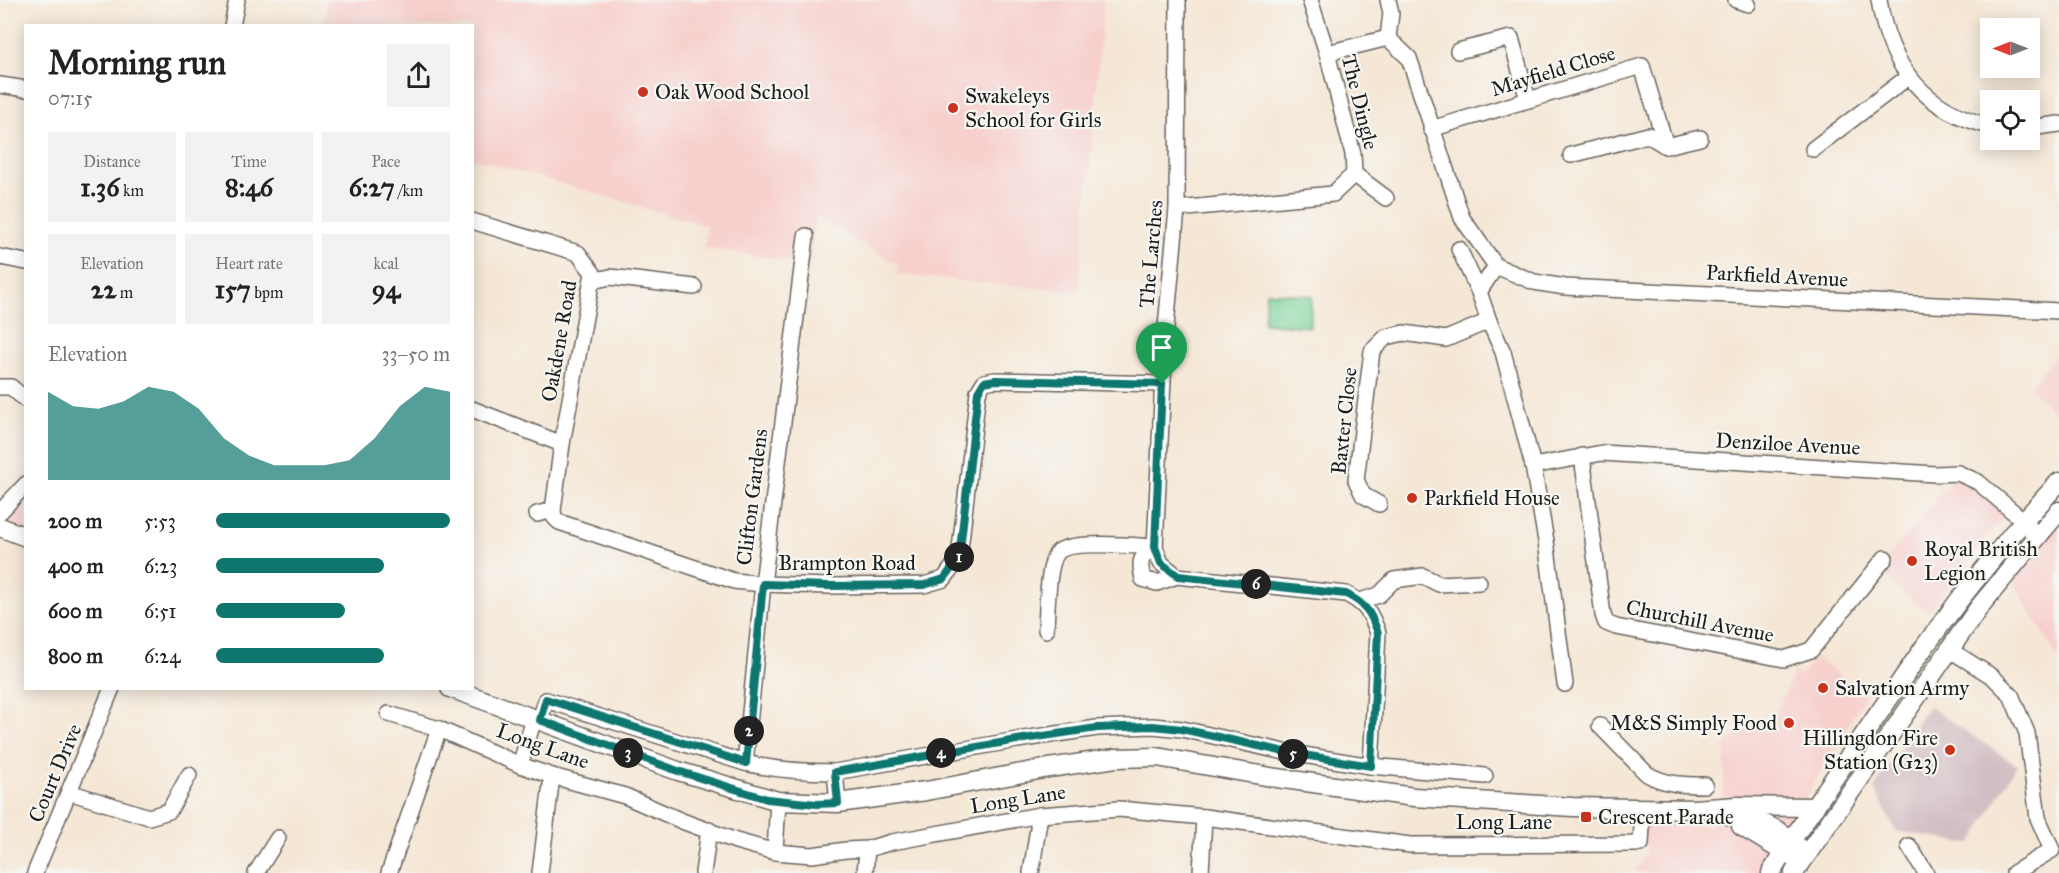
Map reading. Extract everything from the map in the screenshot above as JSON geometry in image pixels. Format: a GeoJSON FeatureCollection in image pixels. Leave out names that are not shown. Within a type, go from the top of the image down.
{"type":"FeatureCollection","features":[{"type":"Feature","properties":{"kind":"main road"},"geometry":{"type":"LineString","coordinates":[[1772,873],[1788,845],[1925,646],[2024,521],[2059,482]]}},
{"type":"Feature","properties":{"kind":"main road"},"geometry":{"type":"LineString","coordinates":[[1800,864],[1980,606],[2059,512]]}},
{"type":"Feature","properties":{"kind":"main road"},"geometry":{"type":"LineString","coordinates":[[0,527],[24,536]]}},
{"type":"Feature","properties":{"kind":"main road","name":"Long Lane"},"geometry":{"type":"LineString","coordinates":[[456,690],[678,771],[778,801],[838,803],[927,791],[1104,760],[1157,757],[1399,796],[1573,807],[1693,810],[1737,806],[1815,807]]}},
{"type":"Feature","properties":{"kind":"main road","name":"Long Lane"},"geometry":{"type":"LineString","coordinates":[[1693,810],[1788,845],[1800,864]]}},
{"type":"Feature","properties":{"kind":"street"},"geometry":{"type":"LineString","coordinates":[[232,24],[237,0]]}},
{"type":"Feature","properties":{"kind":"street","name":"The Larches"},"geometry":{"type":"LineString","coordinates":[[1178,0],[1178,209],[1162,384],[1155,547],[1144,554],[1140,566],[1143,579],[1157,583],[1178,576],[1346,594],[1360,601]]}},
{"type":"Feature","properties":{"kind":"street","name":"The Dingle"},"geometry":{"type":"LineString","coordinates":[[1178,209],[1333,194],[1354,174],[1353,154],[1327,52],[1310,0]]}},
{"type":"Feature","properties":{"kind":"street"},"geometry":{"type":"LineString","coordinates":[[1388,0],[1391,13],[1388,38]]}},
{"type":"Feature","properties":{"kind":"street"},"geometry":{"type":"LineString","coordinates":[[1879,0],[1887,34],[1897,60],[1908,77],[1933,100],[1954,114],[1980,123]]}},
{"type":"Feature","properties":{"kind":"street"},"geometry":{"type":"LineString","coordinates":[[1327,52],[1388,38]]}},
{"type":"Feature","properties":{"kind":"street"},"geometry":{"type":"LineString","coordinates":[[1388,38],[1409,58],[1462,218],[1496,266],[1479,292]]}},
{"type":"Feature","properties":{"kind":"street"},"geometry":{"type":"LineString","coordinates":[[1458,51],[1511,38],[1528,100]]}},
{"type":"Feature","properties":{"kind":"street","name":"Mayfield Close"},"geometry":{"type":"LineString","coordinates":[[1431,129],[1642,66],[1666,146]]}},
{"type":"Feature","properties":{"kind":"street"},"geometry":{"type":"LineString","coordinates":[[1813,149],[1908,77]]}},
{"type":"Feature","properties":{"kind":"street"},"geometry":{"type":"LineString","coordinates":[[0,85],[24,89]]}},
{"type":"Feature","properties":{"kind":"street"},"geometry":{"type":"LineString","coordinates":[[2040,126],[2059,123]]}},
{"type":"Feature","properties":{"kind":"street"},"geometry":{"type":"LineString","coordinates":[[1571,155],[1648,135],[1666,146],[1700,138]]}},
{"type":"Feature","properties":{"kind":"street"},"geometry":{"type":"LineString","coordinates":[[1354,174],[1386,198]]}},
{"type":"Feature","properties":{"kind":"street","name":"Oakdene Road"},"geometry":{"type":"LineString","coordinates":[[474,222],[578,253],[593,273],[562,444],[553,510]]}},
{"type":"Feature","properties":{"kind":"street","name":"Clifton Gardens"},"geometry":{"type":"LineString","coordinates":[[746,763],[763,584],[806,236]]}},
{"type":"Feature","properties":{"kind":"street"},"geometry":{"type":"LineString","coordinates":[[1459,249],[1503,352],[1533,466],[1569,675]]}},
{"type":"Feature","properties":{"kind":"street"},"geometry":{"type":"LineString","coordinates":[[0,257],[24,262]]}},
{"type":"Feature","properties":{"kind":"street","name":"Parkfield Avenue"},"geometry":{"type":"LineString","coordinates":[[1496,266],[1534,282],[1565,287],[2059,310]]}},
{"type":"Feature","properties":{"kind":"street"},"geometry":{"type":"LineString","coordinates":[[592,280],[610,277],[694,287]]}},
{"type":"Feature","properties":{"kind":"street","name":"Baxter Close"},"geometry":{"type":"LineString","coordinates":[[1378,504],[1363,495],[1356,480],[1372,351],[1386,337],[1404,333],[1446,339],[1489,321]]}},
{"type":"Feature","properties":{"kind":"street","name":"Brampton Road"},"geometry":{"type":"LineString","coordinates":[[763,584],[924,585],[944,579],[959,558],[978,392],[984,382],[995,380],[1162,384]]}},
{"type":"Feature","properties":{"kind":"street"},"geometry":{"type":"LineString","coordinates":[[0,387],[11,387],[24,397]]}},
{"type":"Feature","properties":{"kind":"street"},"geometry":{"type":"LineString","coordinates":[[474,410],[562,444]]}},
{"type":"Feature","properties":{"kind":"street","name":"Denziloe Avenue"},"geometry":{"type":"LineString","coordinates":[[1533,466],[1602,453],[1935,474],[1958,473],[1978,482],[2024,521]]}},
{"type":"Feature","properties":{"kind":"street","name":"Churchill Avenue"},"geometry":{"type":"LineString","coordinates":[[1582,456],[1603,615],[1606,623],[1616,627],[1784,659],[1811,650],[1885,558]]}},
{"type":"Feature","properties":{"kind":"street"},"geometry":{"type":"LineString","coordinates":[[0,512],[24,486]]}},
{"type":"Feature","properties":{"kind":"street"},"geometry":{"type":"LineString","coordinates":[[537,514],[553,510],[554,517],[559,522],[734,581],[763,584]]}},
{"type":"Feature","properties":{"kind":"street"},"geometry":{"type":"LineString","coordinates":[[2024,521],[2031,529],[2034,541]]}},
{"type":"Feature","properties":{"kind":"street"},"geometry":{"type":"LineString","coordinates":[[1046,630],[1050,569],[1058,552],[1071,545],[1155,547],[1161,563],[1178,576]]}},
{"type":"Feature","properties":{"kind":"street"},"geometry":{"type":"LineString","coordinates":[[1371,766],[1378,633],[1372,616],[1360,601],[1379,595],[1394,580],[1423,576],[1439,584],[1479,582]]}},
{"type":"Feature","properties":{"kind":"street"},"geometry":{"type":"LineString","coordinates":[[1960,600],[1967,606],[1980,606]]}},
{"type":"Feature","properties":{"kind":"street"},"geometry":{"type":"LineString","coordinates":[[1950,650],[1993,677],[2011,695],[2027,733],[2038,818],[2056,850],[2014,873]]}},
{"type":"Feature","properties":{"kind":"street","name":"Court Drive"},"geometry":{"type":"LineString","coordinates":[[39,872],[111,690]]}},
{"type":"Feature","properties":{"kind":"street","name":"Long Lane"},"geometry":{"type":"LineString","coordinates":[[537,719],[546,699],[746,763],[767,768],[813,772],[835,772],[1097,728],[1153,726],[1182,729],[1285,752],[1371,766],[1485,776]]}},
{"type":"Feature","properties":{"kind":"street","name":"Long Lane"},"geometry":{"type":"LineString","coordinates":[[389,714],[439,729],[520,765],[625,796],[736,842],[775,852],[812,855],[867,849],[892,842],[1040,816],[1119,809],[1204,817],[1410,845],[1641,844],[1643,807]]}},
{"type":"Feature","properties":{"kind":"street"},"geometry":{"type":"LineString","coordinates":[[520,765],[537,719]]}},
{"type":"Feature","properties":{"kind":"street"},"geometry":{"type":"LineString","coordinates":[[1600,726],[1647,774],[1681,785],[1705,785]]}},
{"type":"Feature","properties":{"kind":"street"},"geometry":{"type":"LineString","coordinates":[[389,873],[439,729]]}},
{"type":"Feature","properties":{"kind":"street"},"geometry":{"type":"LineString","coordinates":[[835,772],[838,803]]}},
{"type":"Feature","properties":{"kind":"street"},"geometry":{"type":"LineString","coordinates":[[69,792],[149,817],[169,811],[189,775]]}},
{"type":"Feature","properties":{"kind":"street"},"geometry":{"type":"LineString","coordinates":[[540,873],[552,776]]}},
{"type":"Feature","properties":{"kind":"street"},"geometry":{"type":"LineString","coordinates":[[1681,785],[1693,810]]}},
{"type":"Feature","properties":{"kind":"street"},"geometry":{"type":"LineString","coordinates":[[775,852],[778,801]]}},
{"type":"Feature","properties":{"kind":"street"},"geometry":{"type":"LineString","coordinates":[[1031,873],[1040,816]]}},
{"type":"Feature","properties":{"kind":"street"},"geometry":{"type":"LineString","coordinates":[[1201,873],[1204,817]]}},
{"type":"Feature","properties":{"kind":"street"},"geometry":{"type":"LineString","coordinates":[[703,873],[709,830]]}},
{"type":"Feature","properties":{"kind":"street"},"geometry":{"type":"LineString","coordinates":[[256,873],[278,838]]}},
{"type":"Feature","properties":{"kind":"street"},"geometry":{"type":"LineString","coordinates":[[1909,846],[1926,873]]}},
{"type":"Feature","properties":{"kind":"street"},"geometry":{"type":"LineString","coordinates":[[865,873],[867,849]]}},
{"type":"Feature","properties":{"kind":"shaded area"},"geometry":{"type":"Polygon","coordinates":[[[327,0],[1104,0],[1079,292],[898,275],[897,265],[815,216],[809,264],[704,248],[707,226],[474,158],[474,24],[322,24],[327,0]]]}},
{"type":"Feature","properties":{"kind":"shaded area"},"geometry":{"type":"Polygon","coordinates":[[[2059,352],[2059,416],[2029,387],[2059,352]]]}},
{"type":"Feature","properties":{"kind":"shaded area"},"geometry":{"type":"Polygon","coordinates":[[[1958,473],[2010,508],[1928,613],[1877,570],[1958,473]]]}},
{"type":"Feature","properties":{"kind":"shaded area"},"geometry":{"type":"Polygon","coordinates":[[[24,483],[24,533],[0,526],[0,511],[24,483]]]}},
{"type":"Feature","properties":{"kind":"shaded area"},"geometry":{"type":"Polygon","coordinates":[[[2059,520],[2059,661],[2010,577],[2059,520]]]}},
{"type":"Feature","properties":{"kind":"shaded area"},"geometry":{"type":"Polygon","coordinates":[[[1816,657],[1866,695],[1761,873],[1634,873],[1647,850],[1637,820],[1711,826],[1723,800],[1726,745],[1748,723],[1768,728],[1795,671],[1801,676],[1816,657]]]}},
{"type":"Feature","properties":{"kind":"shaded area"},"geometry":{"type":"Polygon","coordinates":[[[1928,706],[2017,765],[1971,844],[1896,831],[1874,788],[1928,706]]]}},
{"type":"Feature","properties":{"kind":"green space"},"geometry":{"type":"Polygon","coordinates":[[[1266,292],[1312,296],[1310,327],[1264,323],[1266,292]]]}},
{"type":"Feature","properties":{"kind":"place","name":"Oak Wood School"},"geometry":{"type":"Point","coordinates":[643,92]}},
{"type":"Feature","properties":{"kind":"place","name":"Swakeleys School for Girls"},"geometry":{"type":"Point","coordinates":[953,108]}},
{"type":"Feature","properties":{"kind":"place","name":"Parkfield House"},"geometry":{"type":"Point","coordinates":[1412,498]}},
{"type":"Feature","properties":{"kind":"place","name":"Royal British Legion"},"geometry":{"type":"Point","coordinates":[1912,561]}},
{"type":"Feature","properties":{"kind":"place","name":"Salvation Army"},"geometry":{"type":"Point","coordinates":[1823,688]}},
{"type":"Feature","properties":{"kind":"place","name":"M&S Simply Food"},"geometry":{"type":"Point","coordinates":[1789,723]}},
{"type":"Feature","properties":{"kind":"place","name":"Hillingdon Fire Station (G23)"},"geometry":{"type":"Point","coordinates":[1950,750]}},
{"type":"Feature","properties":{"kind":"place","name":"Crescent Parade"},"geometry":{"type":"Point","coordinates":[1586,817]}},
{"type":"Feature","properties":{"kind":"route"},"geometry":{"type":"LineString","coordinates":[[995,380],[1162,384],[1155,547],[1161,563],[1178,576],[1346,594],[1360,601],[1372,616],[1378,633],[1371,766],[1285,752],[1182,729],[1153,726],[1097,728],[835,772],[838,803],[817,804],[767,799],[678,771],[540,720],[546,699],[746,763],[763,584],[924,585],[944,579],[959,558],[978,392],[984,382],[995,380]]}}]}
